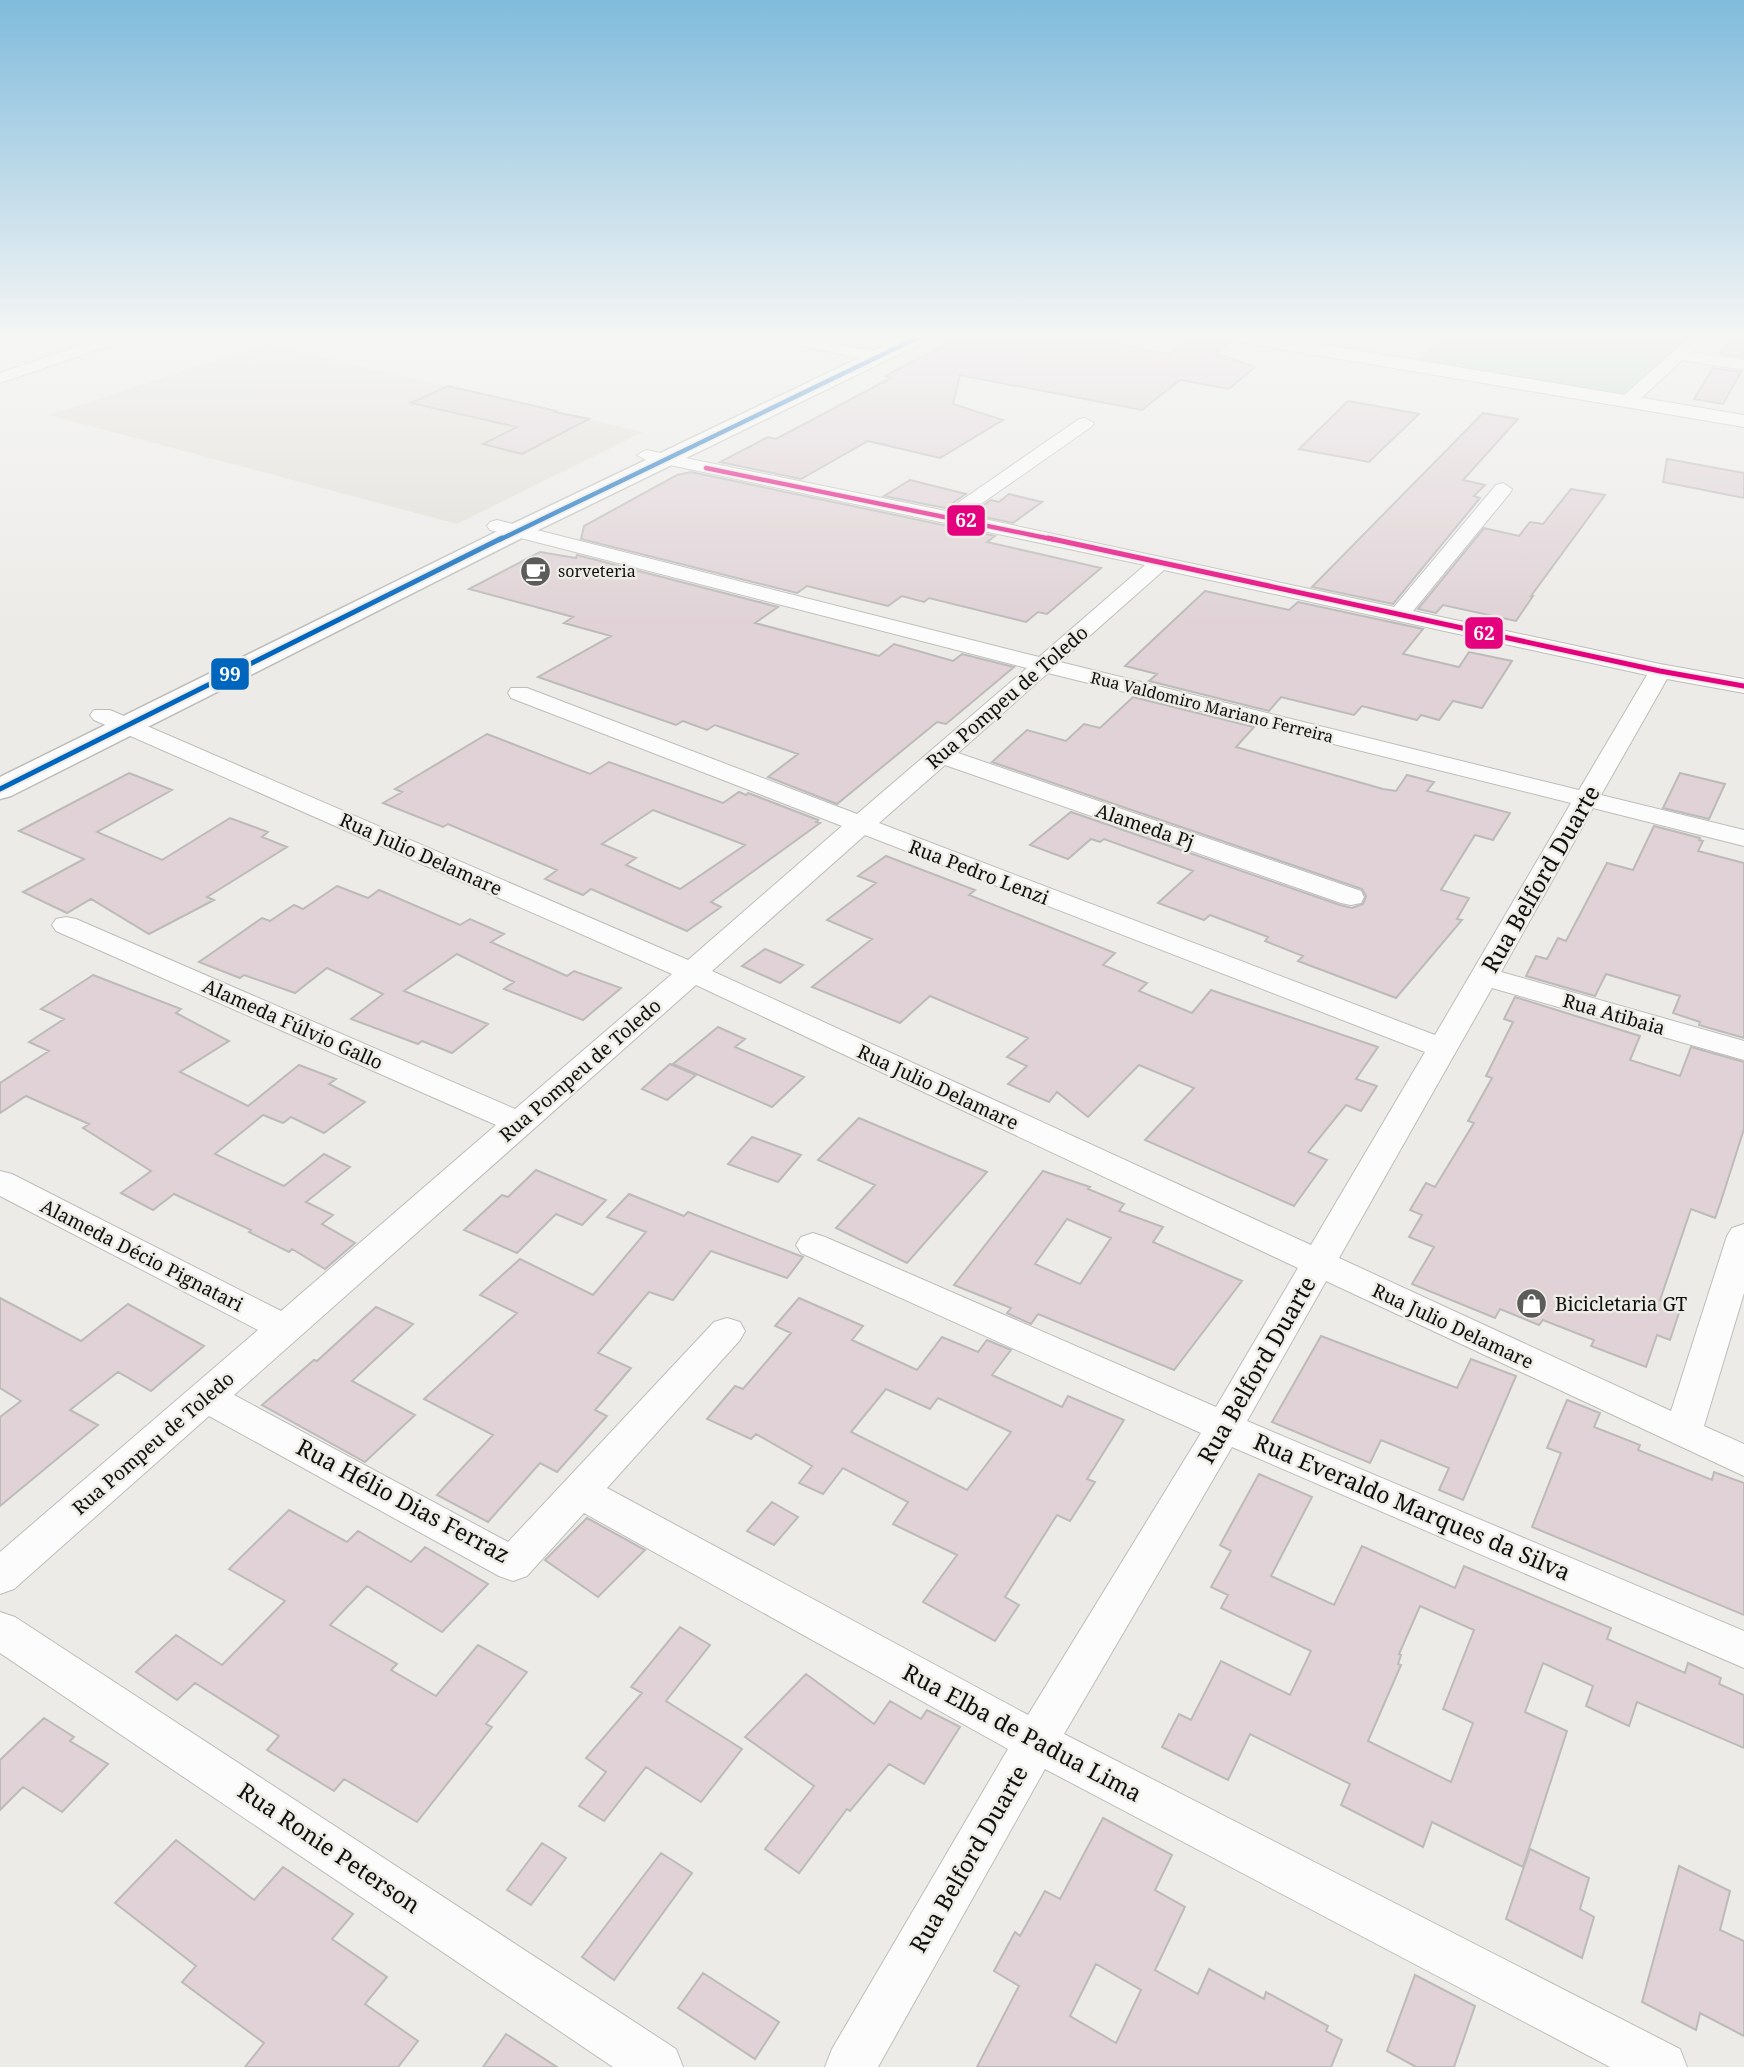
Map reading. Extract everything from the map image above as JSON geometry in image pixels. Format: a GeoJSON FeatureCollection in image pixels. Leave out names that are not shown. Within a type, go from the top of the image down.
{"type":"FeatureCollection","features":[{"type":"Feature","properties":{"kind":"main road"},"geometry":{"type":"LineString","coordinates":[[0,789],[114,721],[711,431]]}},
{"type":"Feature","properties":{"kind":"main road"},"geometry":{"type":"LineString","coordinates":[[0,765],[114,721]]}},
{"type":"Feature","properties":{"kind":"street"},"geometry":{"type":"LineString","coordinates":[[949,517],[1073,431]]}},
{"type":"Feature","properties":{"kind":"street"},"geometry":{"type":"LineString","coordinates":[[656,458],[949,517],[1400,614],[1658,676],[1744,700]]}},
{"type":"Feature","properties":{"kind":"street"},"geometry":{"type":"LineString","coordinates":[[1400,614],[1503,489]]}},
{"type":"Feature","properties":{"kind":"street","name":"Rua Valdomiro Mariano Ferreira"},"geometry":{"type":"LineString","coordinates":[[507,529],[1042,665],[1744,838]]}},
{"type":"Feature","properties":{"kind":"street","name":"Rua Pompeu de Toledo"},"geometry":{"type":"LineString","coordinates":[[0,1577],[1160,563]]}},
{"type":"Feature","properties":{"kind":"street"},"geometry":{"type":"LineString","coordinates":[[1658,676],[1744,686]]}},
{"type":"Feature","properties":{"kind":"street","name":"Rua Belford Duarte"},"geometry":{"type":"LineString","coordinates":[[850,2067],[1036,1742],[1224,1427],[1658,676]]}},
{"type":"Feature","properties":{"kind":"street","name":"Rua Pedro Lenzi"},"geometry":{"type":"LineString","coordinates":[[519,693],[1441,1048]]}},
{"type":"Feature","properties":{"kind":"street","name":"Rua Julio Delamare"},"geometry":{"type":"LineString","coordinates":[[114,721],[692,972],[1744,1461]]}},
{"type":"Feature","properties":{"kind":"street","name":"Alameda Pj"},"geometry":{"type":"LineString","coordinates":[[940,755],[1351,897]]}},
{"type":"Feature","properties":{"kind":"street","name":"Alameda Fúlvio Gallo"},"geometry":{"type":"LineString","coordinates":[[66,925],[519,1123]]}},
{"type":"Feature","properties":{"kind":"street","name":"Rua Atibaia"},"geometry":{"type":"LineString","coordinates":[[1485,977],[1744,1051]]}},
{"type":"Feature","properties":{"kind":"street","name":"Alameda Décio Pignatari"},"geometry":{"type":"LineString","coordinates":[[0,1182],[284,1328]]}},
{"type":"Feature","properties":{"kind":"street"},"geometry":{"type":"LineString","coordinates":[[1683,1433],[1744,1236]]}},
{"type":"Feature","properties":{"kind":"street","name":"Rua Everaldo Marques da Silva"},"geometry":{"type":"LineString","coordinates":[[813,1245],[1224,1427],[1744,1650]]}},
{"type":"Feature","properties":{"kind":"street"},"geometry":{"type":"LineString","coordinates":[[579,1491],[727,1331]]}},
{"type":"Feature","properties":{"kind":"street","name":"Rua Hélio Dias Ferraz"},"geometry":{"type":"LineString","coordinates":[[206,1397],[513,1564],[579,1491]]}},
{"type":"Feature","properties":{"kind":"street","name":"Rua Elba de Padua Lima"},"geometry":{"type":"LineString","coordinates":[[579,1491],[1036,1742],[1662,2067]]}},
{"type":"Feature","properties":{"kind":"street","name":"Rua Ronie Peterson"},"geometry":{"type":"LineString","coordinates":[[0,1630],[658,2067]]}},
{"type":"Feature","properties":{"kind":"shaded area"},"geometry":{"type":"Polygon","coordinates":[[[111,431],[643,432],[457,524],[111,431]]]}},
{"type":"Feature","properties":{"kind":"building"},"geometry":{"type":"Polygon","coordinates":[[[508,431],[565,431],[522,454],[483,444],[508,431]]]}},
{"type":"Feature","properties":{"kind":"building"},"geometry":{"type":"Polygon","coordinates":[[[790,431],[984,431],[940,458],[868,441],[801,479],[720,462],[768,437],[776,439],[790,431]]]}},
{"type":"Feature","properties":{"kind":"building"},"geometry":{"type":"Polygon","coordinates":[[[1317,431],[1401,431],[1369,462],[1299,449],[1317,431]]]}},
{"type":"Feature","properties":{"kind":"building"},"geometry":{"type":"Polygon","coordinates":[[[1465,431],[1507,431],[1463,480],[1485,485],[1474,496],[1480,498],[1393,604],[1312,587],[1465,431]]]}},
{"type":"Feature","properties":{"kind":"building"},"geometry":{"type":"Polygon","coordinates":[[[1667,459],[1744,473],[1744,498],[1663,482],[1667,459]]]}},
{"type":"Feature","properties":{"kind":"building"},"geometry":{"type":"Polygon","coordinates":[[[691,472],[995,536],[987,542],[1101,568],[1047,614],[1038,612],[1026,622],[929,598],[924,602],[902,596],[888,606],[807,586],[797,593],[581,539],[584,526],[677,475],[691,472]]]}},
{"type":"Feature","properties":{"kind":"building"},"geometry":{"type":"Polygon","coordinates":[[[910,480],[966,494],[945,508],[884,496],[910,480]]]}},
{"type":"Feature","properties":{"kind":"building"},"geometry":{"type":"Polygon","coordinates":[[[1571,489],[1605,495],[1531,596],[1516,621],[1443,605],[1436,613],[1418,609],[1484,528],[1519,536],[1530,522],[1543,524],[1571,489]]]}},
{"type":"Feature","properties":{"kind":"building"},"geometry":{"type":"Polygon","coordinates":[[[1009,494],[1042,502],[1013,523],[971,514],[991,500],[999,502],[1009,494]]]}},
{"type":"Feature","properties":{"kind":"building"},"geometry":{"type":"Polygon","coordinates":[[[540,552],[576,558],[577,555],[778,607],[755,623],[879,656],[894,644],[953,661],[962,654],[1014,667],[946,724],[937,722],[837,804],[768,777],[798,754],[715,725],[707,730],[683,721],[676,725],[538,677],[611,636],[564,623],[573,617],[469,589],[540,552]]]}},
{"type":"Feature","properties":{"kind":"building"},"geometry":{"type":"Polygon","coordinates":[[[1205,591],[1289,610],[1298,602],[1423,629],[1403,654],[1459,667],[1469,652],[1512,661],[1482,708],[1453,701],[1439,720],[1421,715],[1417,720],[1362,706],[1354,715],[1281,697],[1269,711],[1149,681],[1157,674],[1125,666],[1205,591]]]}},
{"type":"Feature","properties":{"kind":"building"},"geometry":{"type":"Polygon","coordinates":[[[1133,697],[1254,727],[1236,747],[1383,789],[1396,791],[1407,775],[1434,782],[1427,791],[1510,813],[1493,840],[1475,835],[1441,890],[1469,898],[1457,919],[1462,920],[1396,998],[1298,961],[1303,956],[1265,941],[1268,937],[1210,915],[1204,920],[1158,903],[1193,871],[1104,839],[1100,842],[1091,839],[1068,859],[1030,845],[1071,812],[1340,905],[1352,908],[1363,904],[1366,896],[1362,889],[992,762],[1027,730],[1066,741],[1084,724],[1100,728],[1133,697]]]}},
{"type":"Feature","properties":{"kind":"building"},"geometry":{"type":"Polygon","coordinates":[[[487,734],[590,774],[609,762],[723,803],[739,792],[746,795],[748,793],[820,823],[711,902],[721,907],[687,931],[591,889],[583,895],[545,879],[557,870],[448,824],[443,827],[383,803],[402,792],[395,789],[487,734]],[[653,810],[602,844],[636,858],[626,865],[680,889],[745,845],[653,810]]]}},
{"type":"Feature","properties":{"kind":"building"},"geometry":{"type":"Polygon","coordinates":[[[129,773],[172,790],[97,832],[162,860],[230,818],[268,832],[262,837],[287,847],[207,897],[214,900],[149,934],[91,899],[67,913],[23,892],[84,859],[19,831],[129,773]]]}},
{"type":"Feature","properties":{"kind":"building"},"geometry":{"type":"Polygon","coordinates":[[[1680,773],[1725,784],[1709,819],[1663,808],[1680,773]]]}},
{"type":"Feature","properties":{"kind":"building"},"geometry":{"type":"Polygon","coordinates":[[[1654,826],[1700,838],[1699,840],[1703,841],[1698,851],[1744,863],[1744,1038],[1699,1025],[1700,1022],[1673,1013],[1680,996],[1606,974],[1595,996],[1526,976],[1536,956],[1547,959],[1558,938],[1566,941],[1607,863],[1633,870],[1654,826]]]}},
{"type":"Feature","properties":{"kind":"building"},"geometry":{"type":"Polygon","coordinates":[[[886,856],[975,890],[969,895],[1115,953],[1103,965],[1147,983],[1139,991],[1192,1013],[1211,990],[1378,1047],[1356,1079],[1377,1086],[1361,1111],[1346,1105],[1308,1152],[1327,1160],[1294,1206],[1145,1140],[1194,1088],[1139,1065],[1088,1117],[1057,1092],[1049,1102],[1008,1084],[1027,1066],[1007,1057],[1028,1038],[930,996],[900,1023],[812,987],[872,939],[827,920],[876,883],[858,876],[886,856]]]}},
{"type":"Feature","properties":{"kind":"building"},"geometry":{"type":"Polygon","coordinates":[[[337,886],[368,898],[379,890],[460,925],[470,919],[504,934],[491,942],[567,976],[574,971],[621,988],[583,1020],[504,989],[514,982],[457,954],[404,991],[488,1024],[452,1053],[422,1041],[418,1044],[351,1019],[383,994],[327,968],[295,993],[244,975],[240,978],[199,962],[262,918],[270,921],[294,905],[303,909],[337,886]]]}},
{"type":"Feature","properties":{"kind":"building"},"geometry":{"type":"Polygon","coordinates":[[[765,949],[803,965],[780,983],[742,966],[765,949]]]}},
{"type":"Feature","properties":{"kind":"building"},"geometry":{"type":"Polygon","coordinates":[[[93,975],[181,1009],[176,1013],[229,1041],[180,1072],[248,1106],[299,1065],[336,1079],[329,1084],[365,1102],[324,1133],[291,1117],[283,1123],[263,1115],[215,1154],[284,1186],[324,1154],[350,1167],[306,1202],[333,1215],[322,1224],[355,1243],[325,1269],[292,1249],[289,1252],[249,1232],[251,1230],[174,1194],[153,1210],[121,1193],[151,1171],[83,1128],[89,1124],[26,1096],[0,1113],[0,1083],[49,1051],[29,1042],[64,1019],[41,1009],[93,975]]]}},
{"type":"Feature","properties":{"kind":"building"},"geometry":{"type":"Polygon","coordinates":[[[1515,997],[1640,1036],[1630,1060],[1680,1076],[1691,1047],[1744,1062],[1744,1129],[1721,1201],[1715,1218],[1691,1209],[1660,1300],[1681,1307],[1670,1340],[1657,1335],[1646,1367],[1591,1346],[1594,1340],[1543,1320],[1539,1325],[1500,1309],[1495,1318],[1412,1284],[1434,1247],[1409,1237],[1422,1215],[1410,1210],[1426,1183],[1435,1187],[1474,1123],[1468,1121],[1492,1078],[1486,1076],[1513,1022],[1504,1019],[1515,997]]]}},
{"type":"Feature","properties":{"kind":"building"},"geometry":{"type":"Polygon","coordinates":[[[718,1027],[745,1039],[735,1047],[804,1077],[772,1107],[673,1064],[718,1027]]]}},
{"type":"Feature","properties":{"kind":"building"},"geometry":{"type":"Polygon","coordinates":[[[670,1064],[696,1075],[667,1100],[642,1089],[670,1064]]]}},
{"type":"Feature","properties":{"kind":"building"},"geometry":{"type":"Polygon","coordinates":[[[859,1118],[987,1172],[907,1263],[836,1228],[875,1185],[818,1160],[859,1118]]]}},
{"type":"Feature","properties":{"kind":"building"},"geometry":{"type":"Polygon","coordinates":[[[752,1137],[801,1155],[778,1182],[728,1164],[752,1137]]]}},
{"type":"Feature","properties":{"kind":"building"},"geometry":{"type":"Polygon","coordinates":[[[536,1170],[606,1200],[582,1225],[556,1214],[517,1253],[464,1230],[502,1195],[508,1197],[536,1170]]]}},
{"type":"Feature","properties":{"kind":"building"},"geometry":{"type":"Polygon","coordinates":[[[1043,1171],[1090,1187],[1088,1189],[1124,1204],[1119,1211],[1163,1227],[1153,1242],[1242,1281],[1174,1370],[1038,1314],[1031,1324],[1007,1313],[1011,1308],[954,1285],[1043,1171]],[[1067,1219],[1035,1264],[1080,1284],[1111,1238],[1067,1219]]]}},
{"type":"Feature","properties":{"kind":"building"},"geometry":{"type":"Polygon","coordinates":[[[629,1194],[684,1216],[688,1212],[803,1257],[787,1278],[711,1251],[673,1300],[649,1292],[598,1353],[631,1368],[595,1410],[607,1416],[557,1472],[540,1463],[488,1522],[437,1495],[493,1435],[424,1399],[517,1313],[480,1295],[520,1259],[593,1295],[646,1232],[607,1217],[629,1194]]]}},
{"type":"Feature","properties":{"kind":"building"},"geometry":{"type":"Polygon","coordinates":[[[0,1298],[81,1341],[128,1304],[204,1346],[151,1391],[118,1372],[70,1410],[98,1425],[0,1506],[0,1417],[21,1401],[0,1388],[0,1298]]]}},
{"type":"Feature","properties":{"kind":"building"},"geometry":{"type":"Polygon","coordinates":[[[799,1298],[863,1326],[852,1340],[917,1370],[942,1337],[978,1352],[987,1340],[1011,1350],[992,1375],[1062,1407],[1068,1396],[1124,1420],[1087,1479],[1095,1482],[1070,1521],[1057,1515],[1005,1597],[1019,1605],[995,1641],[923,1602],[957,1555],[893,1524],[908,1502],[843,1468],[823,1494],[799,1483],[812,1466],[756,1434],[751,1439],[707,1419],[735,1386],[743,1389],[791,1333],[775,1326],[799,1298]],[[886,1389],[851,1432],[967,1490],[1011,1432],[938,1398],[930,1409],[886,1389]]]}},
{"type":"Feature","properties":{"kind":"building"},"geometry":{"type":"Polygon","coordinates":[[[376,1307],[413,1324],[352,1381],[415,1415],[365,1462],[262,1405],[314,1360],[317,1361],[376,1307]]]}},
{"type":"Feature","properties":{"kind":"building"},"geometry":{"type":"Polygon","coordinates":[[[1321,1336],[1457,1388],[1471,1359],[1516,1376],[1463,1500],[1439,1490],[1449,1468],[1381,1440],[1370,1463],[1272,1422],[1321,1336]]]}},
{"type":"Feature","properties":{"kind":"building"},"geometry":{"type":"Polygon","coordinates":[[[1567,1400],[1600,1413],[1594,1427],[1640,1445],[1638,1450],[1712,1480],[1714,1472],[1744,1483],[1744,1615],[1532,1527],[1561,1453],[1547,1448],[1567,1400]]]}},
{"type":"Feature","properties":{"kind":"building"},"geometry":{"type":"Polygon","coordinates":[[[1259,1474],[1312,1497],[1271,1576],[1334,1605],[1362,1546],[1455,1588],[1464,1566],[1611,1628],[1607,1639],[1685,1673],[1688,1663],[1721,1678],[1719,1684],[1744,1695],[1744,1748],[1637,1702],[1629,1726],[1586,1706],[1593,1686],[1543,1663],[1525,1712],[1567,1731],[1523,1867],[1432,1822],[1423,1847],[1341,1805],[1350,1784],[1250,1734],[1228,1780],[1162,1747],[1179,1714],[1191,1720],[1221,1661],[1290,1695],[1311,1651],[1221,1608],[1228,1595],[1211,1587],[1231,1551],[1220,1545],[1259,1474]],[[1420,1606],[1399,1654],[1398,1664],[1401,1665],[1368,1741],[1451,1782],[1473,1723],[1443,1709],[1474,1630],[1420,1606]]]}},
{"type":"Feature","properties":{"kind":"building"},"geometry":{"type":"Polygon","coordinates":[[[772,1502],[798,1517],[774,1545],[747,1531],[772,1502]]]}},
{"type":"Feature","properties":{"kind":"building"},"geometry":{"type":"Polygon","coordinates":[[[289,1510],[347,1542],[358,1531],[411,1562],[425,1547],[488,1584],[442,1632],[367,1586],[330,1625],[397,1664],[391,1670],[436,1696],[478,1645],[527,1672],[486,1724],[492,1727],[417,1822],[344,1779],[334,1791],[267,1750],[279,1736],[195,1683],[177,1700],[136,1672],[176,1635],[222,1665],[285,1601],[229,1569],[289,1510]]]}},
{"type":"Feature","properties":{"kind":"building"},"geometry":{"type":"Polygon","coordinates":[[[587,1518],[645,1550],[598,1597],[545,1560],[587,1518]]]}},
{"type":"Feature","properties":{"kind":"building"},"geometry":{"type":"Polygon","coordinates":[[[680,1627],[710,1645],[666,1701],[742,1749],[701,1802],[646,1767],[604,1821],[579,1806],[606,1772],[586,1758],[642,1693],[631,1687],[680,1627]]]}},
{"type":"Feature","properties":{"kind":"building"},"geometry":{"type":"Polygon","coordinates":[[[806,1674],[874,1724],[890,1701],[921,1719],[927,1710],[960,1727],[924,1784],[889,1764],[850,1811],[847,1809],[799,1873],[765,1849],[814,1786],[745,1737],[806,1674]]]}},
{"type":"Feature","properties":{"kind":"building"},"geometry":{"type":"Polygon","coordinates":[[[44,1718],[74,1737],[70,1741],[108,1764],[62,1812],[23,1787],[0,1810],[0,1760],[44,1718]]]}},
{"type":"Feature","properties":{"kind":"building"},"geometry":{"type":"Polygon","coordinates":[[[1103,1818],[1172,1855],[1155,1890],[1185,1907],[1155,1970],[1198,1994],[1209,1969],[1264,1999],[1266,1992],[1328,2026],[1326,2031],[1342,2040],[1331,2067],[977,2067],[1019,1986],[994,1971],[1015,1932],[1020,1936],[1045,1891],[1060,1899],[1103,1818]],[[1096,1964],[1070,2016],[1116,2043],[1141,1990],[1096,1964]]]}},
{"type":"Feature","properties":{"kind":"building"},"geometry":{"type":"Polygon","coordinates":[[[176,1840],[254,1900],[283,1867],[353,1914],[332,1939],[387,1977],[365,2004],[418,2041],[398,2067],[245,2067],[264,2043],[182,1982],[196,1966],[115,1903],[176,1840]]]}},
{"type":"Feature","properties":{"kind":"building"},"geometry":{"type":"Polygon","coordinates":[[[542,1843],[566,1858],[531,1905],[507,1890],[542,1843]]]}},
{"type":"Feature","properties":{"kind":"building"},"geometry":{"type":"Polygon","coordinates":[[[1530,1849],[1589,1878],[1580,1909],[1594,1917],[1582,1958],[1506,1919],[1530,1849]]]}},
{"type":"Feature","properties":{"kind":"building"},"geometry":{"type":"Polygon","coordinates":[[[661,1853],[692,1873],[614,1980],[582,1957],[661,1853]]]}},
{"type":"Feature","properties":{"kind":"building"},"geometry":{"type":"Polygon","coordinates":[[[1679,1866],[1730,1891],[1720,1930],[1744,1941],[1744,2036],[1700,2013],[1696,2030],[1642,2002],[1679,1866]]]}},
{"type":"Feature","properties":{"kind":"building"},"geometry":{"type":"Polygon","coordinates":[[[703,1973],[779,2022],[755,2059],[678,2008],[703,1973]]]}},
{"type":"Feature","properties":{"kind":"building"},"geometry":{"type":"Polygon","coordinates":[[[1415,1975],[1475,2006],[1454,2067],[1416,2067],[1387,2051],[1415,1975]]]}},
{"type":"Feature","properties":{"kind":"building"},"geometry":{"type":"Polygon","coordinates":[[[506,2034],[557,2067],[483,2067],[506,2034]]]}},
{"type":"Feature","properties":{"kind":"transit line","name":"99"},"geometry":{"type":"LineString","coordinates":[[0,789],[517,531],[723,431]]}},
{"type":"Feature","properties":{"kind":"transit line","name":"62"},"geometry":{"type":"LineString","coordinates":[[706,468],[949,517],[1660,671],[1744,686]]}},
{"type":"Feature","properties":{"kind":"place","name":"sorveteria"},"geometry":{"type":"Point","coordinates":[535,571]}},
{"type":"Feature","properties":{"kind":"place","name":"Bicicletaria GT"},"geometry":{"type":"Point","coordinates":[1532,1304]}}]}
